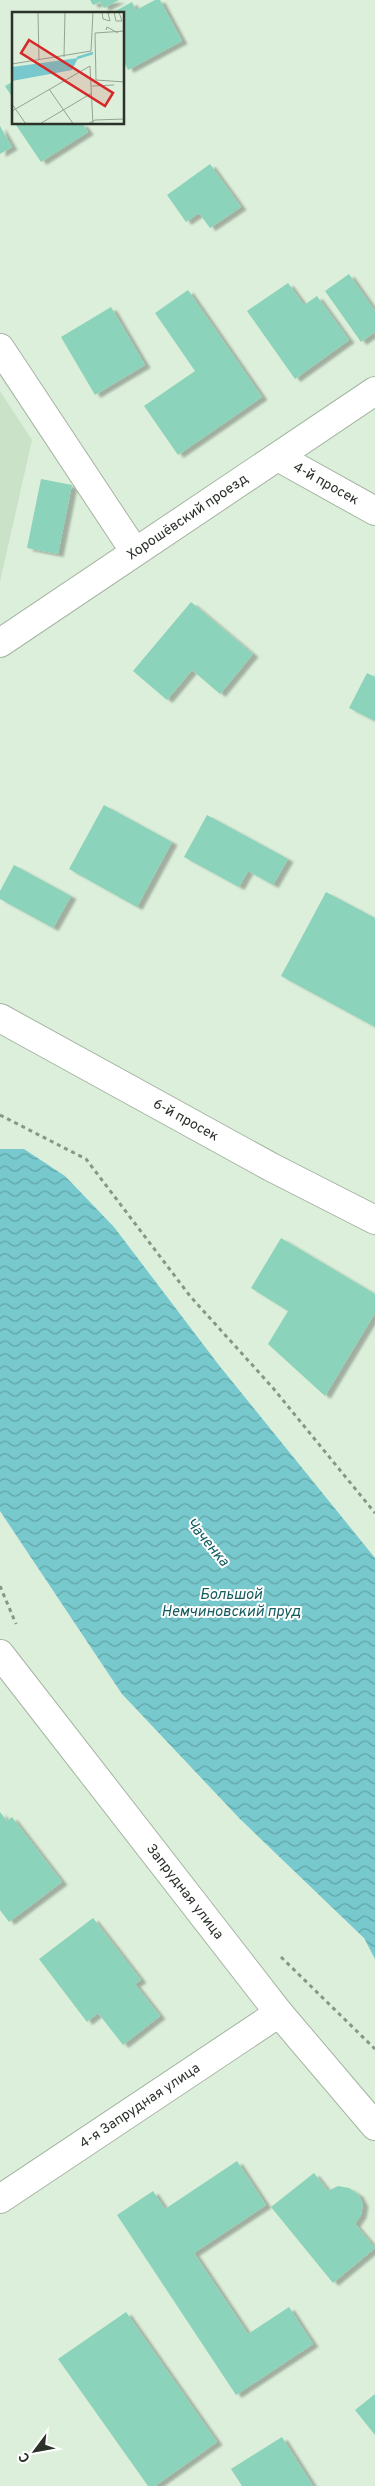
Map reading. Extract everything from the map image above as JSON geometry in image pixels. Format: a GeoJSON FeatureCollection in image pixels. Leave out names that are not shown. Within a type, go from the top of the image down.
{"type":"FeatureCollection","features":[{"type":"Feature","properties":{"kind":"street"},"geometry":{"type":"LineString","coordinates":[[0,348],[135,552]]}},
{"type":"Feature","properties":{"kind":"street","name":"Хорошёвский проезд"},"geometry":{"type":"LineString","coordinates":[[0,643],[375,391]]}},
{"type":"Feature","properties":{"kind":"street","name":"4-й просек"},"geometry":{"type":"LineString","coordinates":[[278,457],[375,511]]}},
{"type":"Feature","properties":{"kind":"street","name":"6-й просек"},"geometry":{"type":"LineString","coordinates":[[0,1018],[271,1167],[375,1220]]}},
{"type":"Feature","properties":{"kind":"street","name":"Запрудная улица"},"geometry":{"type":"LineString","coordinates":[[0,1654],[279,2013],[375,2126]]}},
{"type":"Feature","properties":{"kind":"street","name":"4-я Запрудная улица"},"geometry":{"type":"LineString","coordinates":[[0,2199],[279,2013]]}},
{"type":"Feature","properties":{"kind":"path"},"geometry":{"type":"LineString","coordinates":[[0,1115],[86,1160],[190,1296],[273,1388],[375,1513]]}},
{"type":"Feature","properties":{"kind":"shaded area"},"geometry":{"type":"Polygon","coordinates":[[[0,391],[32,440],[0,582],[0,391]]]}},
{"type":"Feature","properties":{"kind":"water","name":"Большой Немчиновский пруд"},"geometry":{"type":"Polygon","coordinates":[[[0,1149],[24,1149],[65,1176],[114,1227],[218,1364],[375,1558],[375,1959],[364,1938],[240,1819],[122,1694],[0,1511],[0,1149]]]}},
{"type":"Feature","properties":{"kind":"building"},"geometry":{"type":"Polygon","coordinates":[[[90,0],[119,0],[104,8],[100,2],[93,5],[90,0]]]}},
{"type":"Feature","properties":{"kind":"building"},"geometry":{"type":"Polygon","coordinates":[[[155,0],[160,0],[182,41],[128,70],[125,64],[125,12],[114,12],[132,2],[136,10],[155,0]]]}},
{"type":"Feature","properties":{"kind":"building"},"geometry":{"type":"Polygon","coordinates":[[[12,82],[12,97],[5,86],[12,82]]]}},
{"type":"Feature","properties":{"kind":"building"},"geometry":{"type":"Polygon","coordinates":[[[16,125],[84,125],[88,132],[41,162],[16,125]]]}},
{"type":"Feature","properties":{"kind":"building"},"geometry":{"type":"Polygon","coordinates":[[[0,126],[12,147],[0,154],[0,126]]]}},
{"type":"Feature","properties":{"kind":"building"},"geometry":{"type":"Polygon","coordinates":[[[210,164],[241,207],[210,228],[199,213],[186,222],[167,195],[210,164]]]}},
{"type":"Feature","properties":{"kind":"building"},"geometry":{"type":"Polygon","coordinates":[[[349,274],[375,311],[375,332],[361,342],[325,291],[349,274]]]}},
{"type":"Feature","properties":{"kind":"building"},"geometry":{"type":"Polygon","coordinates":[[[288,283],[304,305],[317,296],[349,340],[295,379],[247,311],[288,283]]]}},
{"type":"Feature","properties":{"kind":"building"},"geometry":{"type":"Polygon","coordinates":[[[188,290],[262,397],[178,455],[144,406],[195,371],[155,313],[188,290]]]}},
{"type":"Feature","properties":{"kind":"building"},"geometry":{"type":"Polygon","coordinates":[[[111,307],[145,365],[95,395],[61,337],[111,307]]]}},
{"type":"Feature","properties":{"kind":"building"},"geometry":{"type":"Polygon","coordinates":[[[41,479],[72,485],[58,554],[27,548],[41,479]]]}},
{"type":"Feature","properties":{"kind":"building"},"geometry":{"type":"Polygon","coordinates":[[[191,602],[253,654],[220,694],[192,670],[167,700],[133,671],[191,602]]]}},
{"type":"Feature","properties":{"kind":"building"},"geometry":{"type":"Polygon","coordinates":[[[367,673],[375,677],[375,721],[349,708],[367,673]]]}},
{"type":"Feature","properties":{"kind":"building"},"geometry":{"type":"Polygon","coordinates":[[[104,805],[172,842],[137,907],[69,869],[104,805]]]}},
{"type":"Feature","properties":{"kind":"building"},"geometry":{"type":"Polygon","coordinates":[[[207,815],[288,859],[273,885],[248,871],[239,887],[184,857],[207,815]]]}},
{"type":"Feature","properties":{"kind":"building"},"geometry":{"type":"Polygon","coordinates":[[[14,865],[71,896],[53,928],[0,899],[0,891],[14,865]]]}},
{"type":"Feature","properties":{"kind":"building"},"geometry":{"type":"Polygon","coordinates":[[[326,892],[375,918],[375,1027],[281,976],[326,892]]]}},
{"type":"Feature","properties":{"kind":"building"},"geometry":{"type":"Polygon","coordinates":[[[281,1238],[375,1294],[375,1313],[325,1396],[268,1344],[288,1311],[251,1288],[281,1238]]]}},
{"type":"Feature","properties":{"kind":"building"},"geometry":{"type":"Polygon","coordinates":[[[0,1812],[7,1821],[12,1817],[62,1882],[9,1922],[0,1910],[0,1812]]]}},
{"type":"Feature","properties":{"kind":"building"},"geometry":{"type":"Polygon","coordinates":[[[93,1918],[141,1980],[135,1984],[160,2016],[123,2045],[98,2013],[87,2022],[39,1959],[93,1918]]]}},
{"type":"Feature","properties":{"kind":"building"},"geometry":{"type":"Polygon","coordinates":[[[237,2161],[266,2205],[194,2253],[248,2334],[289,2307],[313,2344],[236,2395],[117,2215],[153,2191],[165,2209],[237,2161]]]}},
{"type":"Feature","properties":{"kind":"building"},"geometry":{"type":"Polygon","coordinates":[[[314,2173],[328,2191],[338,2186],[349,2188],[358,2194],[363,2204],[361,2215],[355,2224],[375,2248],[333,2283],[271,2207],[314,2173]]]}},
{"type":"Feature","properties":{"kind":"building"},"geometry":{"type":"Polygon","coordinates":[[[126,2312],[217,2442],[155,2486],[148,2486],[58,2359],[126,2312]]]}},
{"type":"Feature","properties":{"kind":"building"},"geometry":{"type":"Polygon","coordinates":[[[375,2394],[375,2435],[355,2410],[375,2394]]]}},
{"type":"Feature","properties":{"kind":"building"},"geometry":{"type":"Polygon","coordinates":[[[282,2437],[313,2486],[242,2486],[231,2469],[282,2437]]]}},
{"type":"Feature","properties":{"kind":"water label","name":"Чаченка"},"geometry":{"type":"Point","coordinates":[207,1543]}}]}
